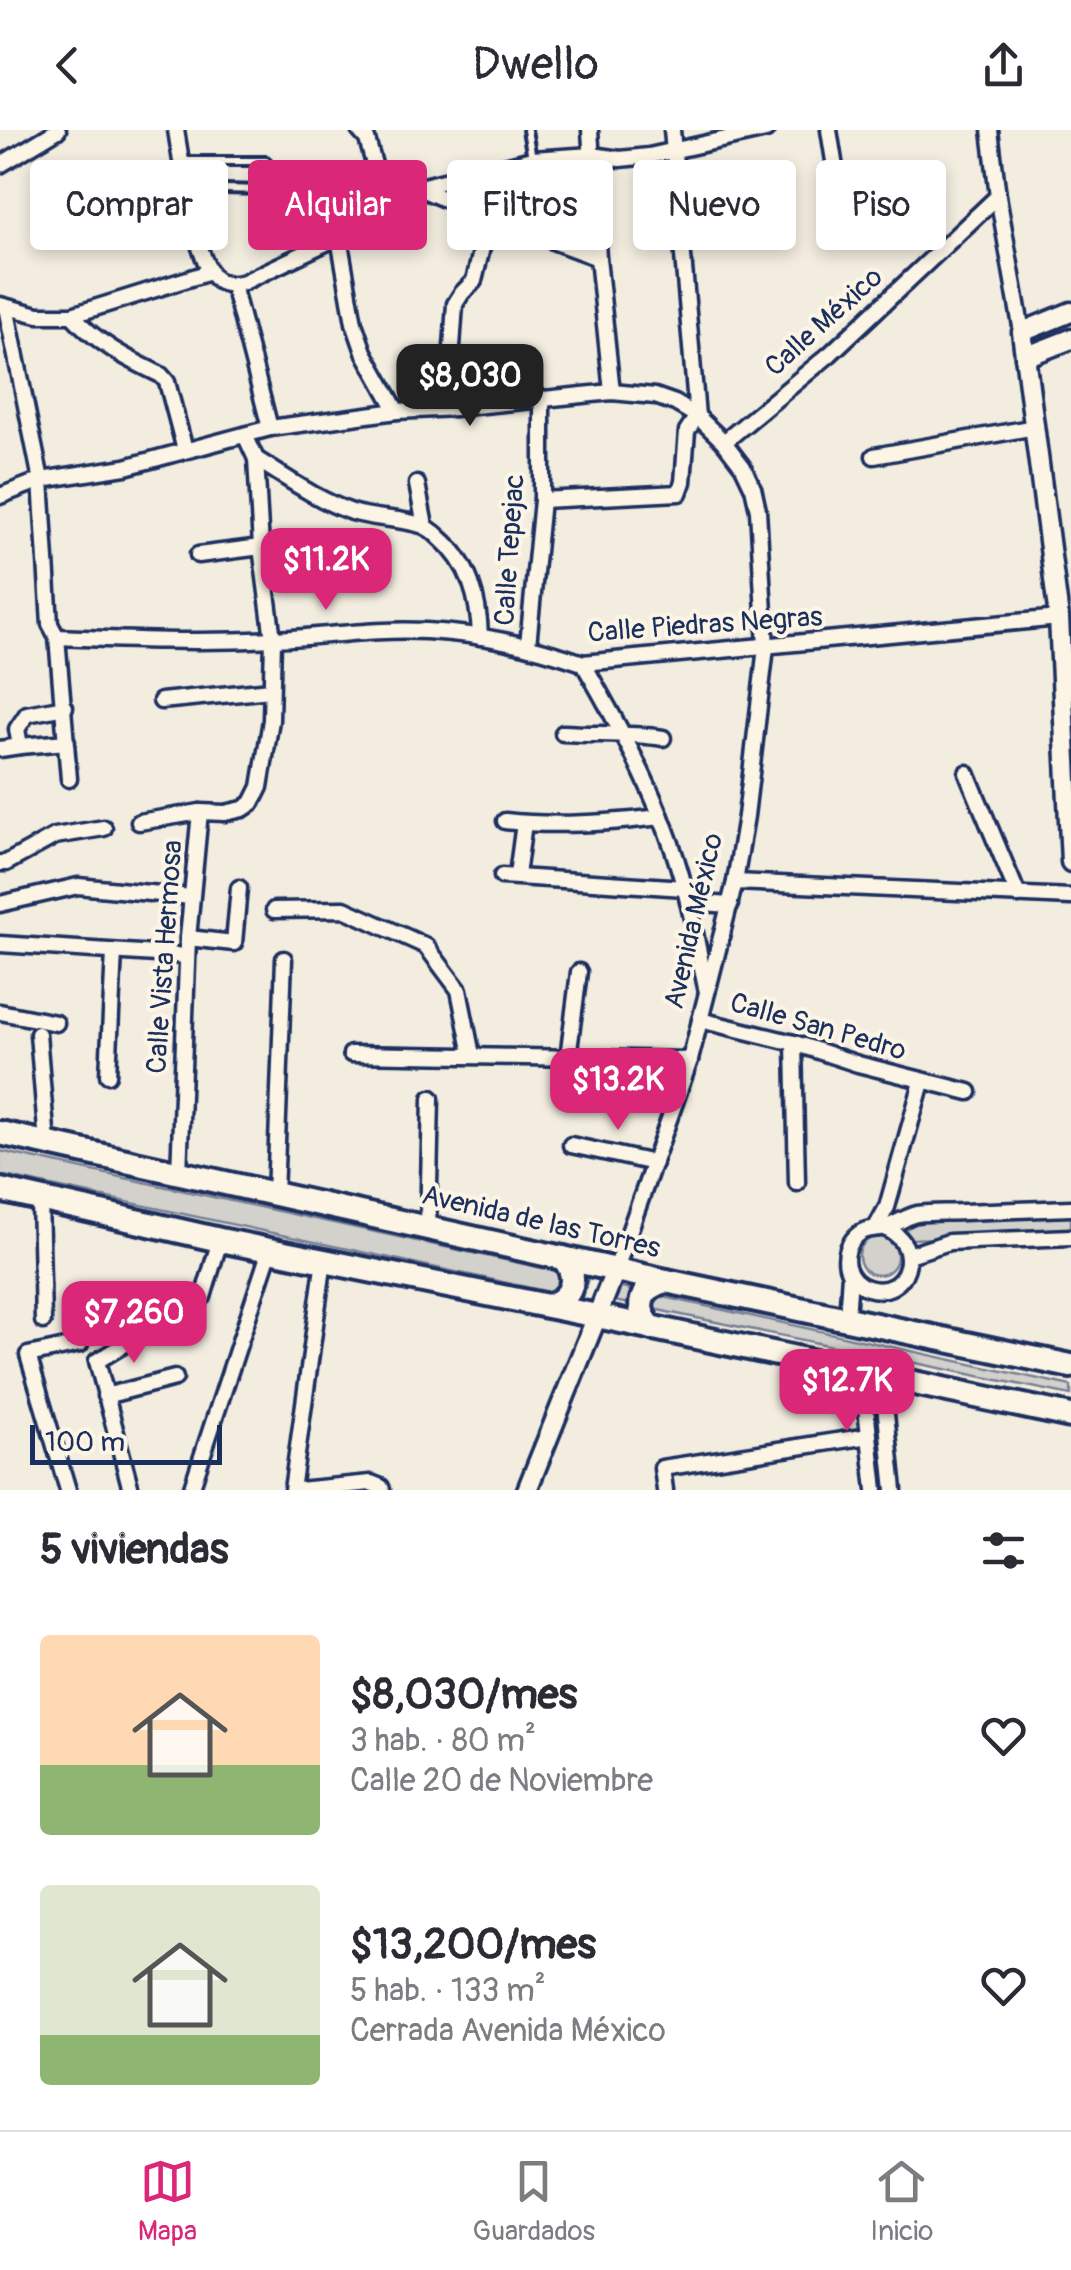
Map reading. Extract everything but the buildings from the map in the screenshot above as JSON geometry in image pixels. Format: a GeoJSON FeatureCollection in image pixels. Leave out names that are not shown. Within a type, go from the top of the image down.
{"type":"FeatureCollection","features":[{"type":"Feature","properties":{"kind":"main road","name":"Avenida de las Torres"},"geometry":{"type":"LineString","coordinates":[[0,1133],[666,1281],[1071,1366]]}},
{"type":"Feature","properties":{"kind":"main road"},"geometry":{"type":"LineString","coordinates":[[0,1190],[220,1240],[1071,1416]]}},
{"type":"Feature","properties":{"kind":"main road"},"geometry":{"type":"LineString","coordinates":[[549,1306],[565,1298],[571,1288],[572,1275],[563,1258]]}},
{"type":"Feature","properties":{"kind":"main road"},"geometry":{"type":"LineString","coordinates":[[652,1328],[642,1312],[642,1299],[654,1284],[666,1281]]}},
{"type":"Feature","properties":{"kind":"street"},"geometry":{"type":"LineString","coordinates":[[0,165],[58,130]]}},
{"type":"Feature","properties":{"kind":"street"},"geometry":{"type":"LineString","coordinates":[[176,130],[181,160]]}},
{"type":"Feature","properties":{"kind":"street"},"geometry":{"type":"LineString","coordinates":[[590,130],[612,392]]}},
{"type":"Feature","properties":{"kind":"street"},"geometry":{"type":"LineString","coordinates":[[542,500],[680,493],[687,431],[697,416],[672,130]]}},
{"type":"Feature","properties":{"kind":"street"},"geometry":{"type":"LineString","coordinates":[[427,185],[532,159],[592,155],[620,159],[766,130]]}},
{"type":"Feature","properties":{"kind":"street"},"geometry":{"type":"LineString","coordinates":[[829,130],[834,160]]}},
{"type":"Feature","properties":{"kind":"street"},"geometry":{"type":"LineString","coordinates":[[990,130],[1026,357],[1059,618],[1069,749],[1071,862]]}},
{"type":"Feature","properties":{"kind":"street"},"geometry":{"type":"LineString","coordinates":[[364,133],[372,160]]}},
{"type":"Feature","properties":{"kind":"street","name":"Calle México"},"geometry":{"type":"LineString","coordinates":[[724,442],[830,354],[998,196]]}},
{"type":"Feature","properties":{"kind":"street"},"geometry":{"type":"LineString","coordinates":[[201,250],[210,272],[219,282],[232,284],[315,250]]}},
{"type":"Feature","properties":{"kind":"street"},"geometry":{"type":"LineString","coordinates":[[340,250],[354,323],[364,352],[397,412]]}},
{"type":"Feature","properties":{"kind":"street"},"geometry":{"type":"LineString","coordinates":[[455,408],[452,347],[456,304],[474,281],[481,250]]}},
{"type":"Feature","properties":{"kind":"street"},"geometry":{"type":"LineString","coordinates":[[576,250],[598,258]]}},
{"type":"Feature","properties":{"kind":"street"},"geometry":{"type":"LineString","coordinates":[[69,780],[58,637],[50,624],[40,480],[3,306],[72,316],[210,272]]}},
{"type":"Feature","properties":{"kind":"street"},"geometry":{"type":"LineString","coordinates":[[232,284],[270,428]]}},
{"type":"Feature","properties":{"kind":"street"},"geometry":{"type":"LineString","coordinates":[[1022,332],[1071,312]]}},
{"type":"Feature","properties":{"kind":"street"},"geometry":{"type":"LineString","coordinates":[[72,316],[107,346],[167,382],[185,450]]}},
{"type":"Feature","properties":{"kind":"street"},"geometry":{"type":"LineString","coordinates":[[1026,357],[1071,340]]}},
{"type":"Feature","properties":{"kind":"street","name":"Avenida México"},"geometry":{"type":"LineString","coordinates":[[0,496],[40,480],[125,467],[270,428],[612,392],[656,396],[675,403],[697,416],[743,467],[758,510],[766,646],[735,882],[690,1060],[616,1269],[527,1490]]}},
{"type":"Feature","properties":{"kind":"street","name":"Calle Tepejac"},"geometry":{"type":"LineString","coordinates":[[528,644],[542,500],[542,398]]}},
{"type":"Feature","properties":{"kind":"street"},"geometry":{"type":"LineString","coordinates":[[874,456],[1035,427]]}},
{"type":"Feature","properties":{"kind":"street","name":"Calle Vista Hermosa"},"geometry":{"type":"LineString","coordinates":[[178,1173],[188,938],[200,812],[243,810],[252,803],[260,787],[271,720],[273,639],[260,547],[256,459],[245,435]]}},
{"type":"Feature","properties":{"kind":"street"},"geometry":{"type":"LineString","coordinates":[[256,459],[328,503],[356,513],[425,526],[457,555],[468,572],[480,636]]}},
{"type":"Feature","properties":{"kind":"street"},"geometry":{"type":"LineString","coordinates":[[417,484],[425,526]]}},
{"type":"Feature","properties":{"kind":"street"},"geometry":{"type":"LineString","coordinates":[[198,555],[260,547]]}},
{"type":"Feature","properties":{"kind":"street","name":"Calle Piedras Negras"},"geometry":{"type":"LineString","coordinates":[[58,637],[178,642],[424,631],[528,644],[584,662],[1059,618]]}},
{"type":"Feature","properties":{"kind":"street","name":"Calle San Pedro"},"geometry":{"type":"LineString","coordinates":[[584,662],[624,732],[661,817],[686,895],[708,994]]}},
{"type":"Feature","properties":{"kind":"street"},"geometry":{"type":"LineString","coordinates":[[161,701],[271,690]]}},
{"type":"Feature","properties":{"kind":"street"},"geometry":{"type":"LineString","coordinates":[[20,746],[17,729],[26,714],[65,707]]}},
{"type":"Feature","properties":{"kind":"street"},"geometry":{"type":"LineString","coordinates":[[563,734],[610,736],[624,732],[664,738]]}},
{"type":"Feature","properties":{"kind":"street"},"geometry":{"type":"LineString","coordinates":[[0,749],[67,742]]}},
{"type":"Feature","properties":{"kind":"street"},"geometry":{"type":"LineString","coordinates":[[967,773],[1018,895]]}},
{"type":"Feature","properties":{"kind":"street"},"geometry":{"type":"LineString","coordinates":[[139,822],[200,812]]}},
{"type":"Feature","properties":{"kind":"street"},"geometry":{"type":"LineString","coordinates":[[505,822],[620,822],[661,817]]}},
{"type":"Feature","properties":{"kind":"street"},"geometry":{"type":"LineString","coordinates":[[524,823],[510,876],[686,895],[730,905]]}},
{"type":"Feature","properties":{"kind":"street"},"geometry":{"type":"LineString","coordinates":[[0,863],[55,836],[104,828]]}},
{"type":"Feature","properties":{"kind":"street"},"geometry":{"type":"LineString","coordinates":[[735,882],[1071,897]]}},
{"type":"Feature","properties":{"kind":"street"},"geometry":{"type":"LineString","coordinates":[[0,904],[78,886],[191,897]]}},
{"type":"Feature","properties":{"kind":"street"},"geometry":{"type":"LineString","coordinates":[[188,938],[234,943],[239,888]]}},
{"type":"Feature","properties":{"kind":"street"},"geometry":{"type":"LineString","coordinates":[[274,910],[344,909],[426,946],[459,990],[472,1055]]}},
{"type":"Feature","properties":{"kind":"street"},"geometry":{"type":"LineString","coordinates":[[0,944],[187,956]]}},
{"type":"Feature","properties":{"kind":"street"},"geometry":{"type":"LineString","coordinates":[[108,1075],[114,952]]}},
{"type":"Feature","properties":{"kind":"street"},"geometry":{"type":"LineString","coordinates":[[274,1195],[284,959]]}},
{"type":"Feature","properties":{"kind":"street"},"geometry":{"type":"LineString","coordinates":[[568,1058],[580,972]]}},
{"type":"Feature","properties":{"kind":"street"},"geometry":{"type":"LineString","coordinates":[[0,1012],[56,1023]]}},
{"type":"Feature","properties":{"kind":"street","name":"Calle San Pedro"},"geometry":{"type":"LineString","coordinates":[[700,1020],[969,1092]]}},
{"type":"Feature","properties":{"kind":"street"},"geometry":{"type":"LineString","coordinates":[[38,1034],[47,1143]]}},
{"type":"Feature","properties":{"kind":"street"},"geometry":{"type":"LineString","coordinates":[[794,1043],[798,1183]]}},
{"type":"Feature","properties":{"kind":"street"},"geometry":{"type":"LineString","coordinates":[[351,1054],[690,1060]]}},
{"type":"Feature","properties":{"kind":"street"},"geometry":{"type":"LineString","coordinates":[[880,1228],[922,1082]]}},
{"type":"Feature","properties":{"kind":"street"},"geometry":{"type":"LineString","coordinates":[[428,1228],[431,1098]]}},
{"type":"Feature","properties":{"kind":"street"},"geometry":{"type":"LineString","coordinates":[[571,1145],[654,1163]]}},
{"type":"Feature","properties":{"kind":"street"},"geometry":{"type":"LineString","coordinates":[[40,1200],[43,1321]]}},
{"type":"Feature","properties":{"kind":"street"},"geometry":{"type":"LineString","coordinates":[[847,1318],[850,1274],[846,1254],[862,1231],[914,1214],[1071,1208]]}},
{"type":"Feature","properties":{"kind":"street"},"geometry":{"type":"LineString","coordinates":[[850,1274],[856,1282],[873,1290],[892,1286],[905,1273],[909,1255],[901,1238],[880,1228]]}},
{"type":"Feature","properties":{"kind":"street"},"geometry":{"type":"LineString","coordinates":[[909,1255],[949,1242],[1071,1237]]}},
{"type":"Feature","properties":{"kind":"street"},"geometry":{"type":"LineString","coordinates":[[131,1490],[97,1361],[203,1297],[220,1240]]}},
{"type":"Feature","properties":{"kind":"street"},"geometry":{"type":"LineString","coordinates":[[191,1490],[270,1250]]}},
{"type":"Feature","properties":{"kind":"street"},"geometry":{"type":"LineString","coordinates":[[324,1260],[295,1490],[371,1484],[382,1490]]}},
{"type":"Feature","properties":{"kind":"street"},"geometry":{"type":"LineString","coordinates":[[68,1490],[28,1355],[80,1344]]}},
{"type":"Feature","properties":{"kind":"street"},"geometry":{"type":"LineString","coordinates":[[872,1374],[869,1436],[875,1490]]}},
{"type":"Feature","properties":{"kind":"street"},"geometry":{"type":"LineString","coordinates":[[872,1374],[894,1490]]}},
{"type":"Feature","properties":{"kind":"street"},"geometry":{"type":"LineString","coordinates":[[105,1396],[174,1378]]}},
{"type":"Feature","properties":{"kind":"street"},"geometry":{"type":"LineString","coordinates":[[665,1490],[662,1468],[869,1436]]}},
{"type":"Feature","properties":{"kind":"lane"},"geometry":{"type":"LineString","coordinates":[[527,130],[532,159]]}},
{"type":"Feature","properties":{"kind":"shaded area"},"geometry":{"type":"Polygon","coordinates":[[[0,1151],[588,1278],[583,1299],[0,1175],[0,1151]]]}},
{"type":"Feature","properties":{"kind":"shaded area"},"geometry":{"type":"Polygon","coordinates":[[[1071,1214],[1071,1233],[911,1239],[901,1222],[1071,1214]]]}},
{"type":"Feature","properties":{"kind":"shaded area"},"geometry":{"type":"Polygon","coordinates":[[[878,1237],[891,1243],[897,1256],[891,1269],[878,1275],[865,1269],[859,1256],[865,1243],[878,1237]]]}},
{"type":"Feature","properties":{"kind":"shaded area"},"geometry":{"type":"Polygon","coordinates":[[[618,1287],[1071,1386],[1071,1395],[614,1301],[618,1287]]]}}]}
